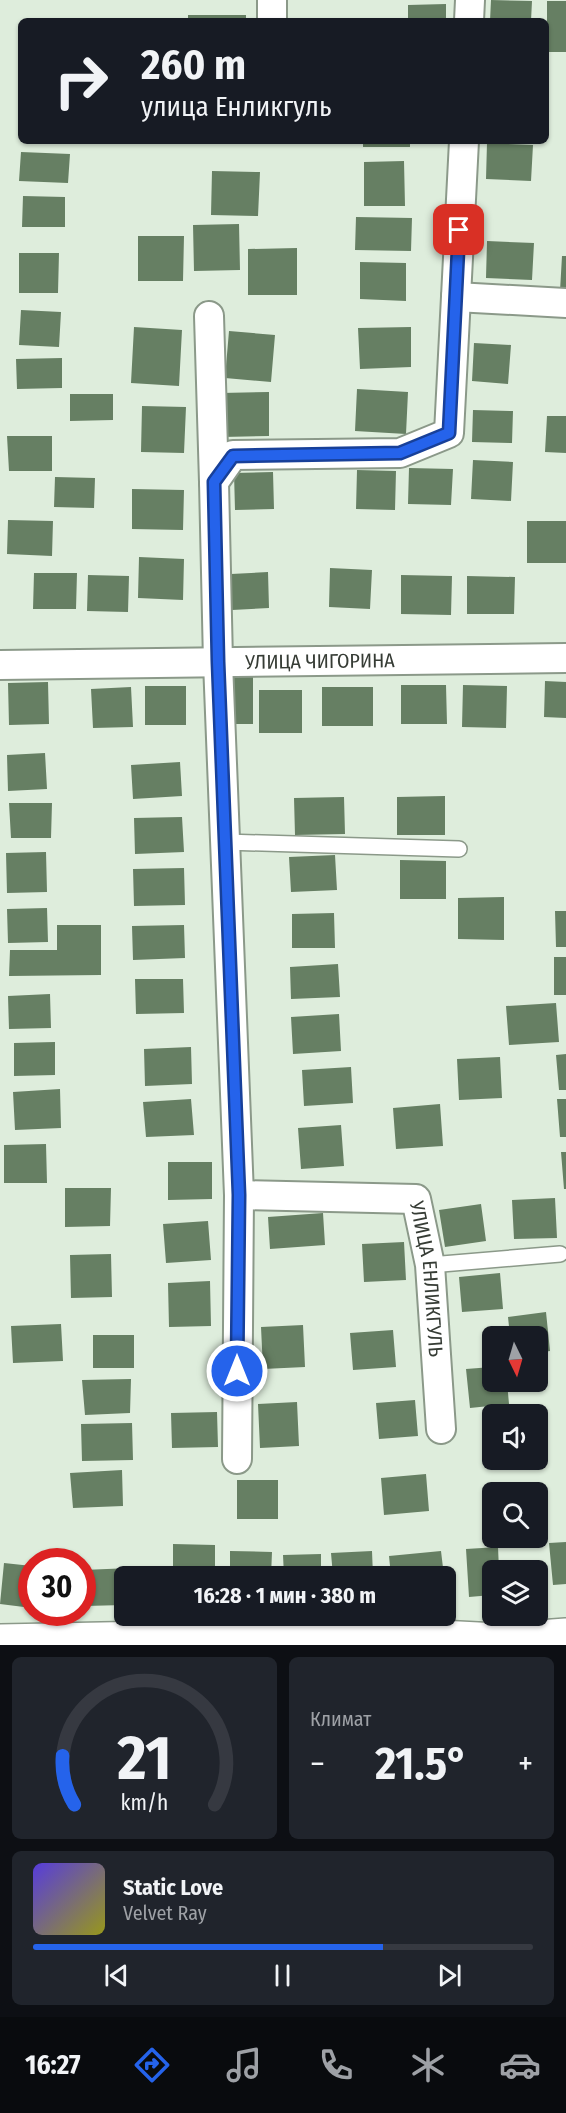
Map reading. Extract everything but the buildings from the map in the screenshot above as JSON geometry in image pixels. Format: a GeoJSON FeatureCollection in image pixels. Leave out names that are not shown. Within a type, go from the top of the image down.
{"type":"FeatureCollection","features":[{"type":"Feature","properties":{"kind":"street"},"geometry":{"type":"LineString","coordinates":[[272,0],[272,18]]}},
{"type":"Feature","properties":{"kind":"street"},"geometry":{"type":"LineString","coordinates":[[470,0],[470,18]]}},
{"type":"Feature","properties":{"kind":"street"},"geometry":{"type":"LineString","coordinates":[[214,482],[233,456],[400,453],[449,433],[464,144]]}},
{"type":"Feature","properties":{"kind":"street"},"geometry":{"type":"LineString","coordinates":[[456,297],[566,303]]}},
{"type":"Feature","properties":{"kind":"street"},"geometry":{"type":"LineString","coordinates":[[209,316],[218,662],[239,1195],[237,1459]]}},
{"type":"Feature","properties":{"kind":"street","name":"УЛИЦА ЧИГОРИНА"},"geometry":{"type":"LineString","coordinates":[[0,665],[566,658]]}},
{"type":"Feature","properties":{"kind":"street","name":"УЛИЦА ЕНЛИКГУЛЬ"},"geometry":{"type":"LineString","coordinates":[[239,1195],[416,1199],[430,1265],[441,1429]]}},
{"type":"Feature","properties":{"kind":"street"},"geometry":{"type":"LineString","coordinates":[[0,1641],[152,1638],[288,1629],[496,1640],[566,1635]]}},
{"type":"Feature","properties":{"kind":"lane"},"geometry":{"type":"LineString","coordinates":[[225,842],[459,849]]}},
{"type":"Feature","properties":{"kind":"lane"},"geometry":{"type":"LineString","coordinates":[[430,1265],[560,1254]]}},
{"type":"Feature","properties":{"kind":"route"},"geometry":{"type":"LineString","coordinates":[[237,1371],[239,1195],[218,662],[214,482],[233,456],[400,453],[449,433],[459,230]]}}]}
